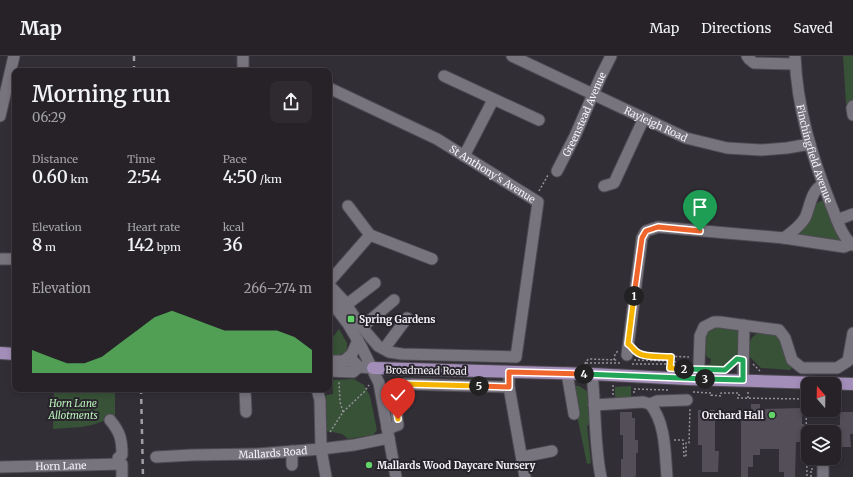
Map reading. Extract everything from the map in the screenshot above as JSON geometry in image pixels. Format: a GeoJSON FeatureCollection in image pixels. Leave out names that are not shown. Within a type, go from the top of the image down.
{"type":"FeatureCollection","features":[{"type":"Feature","properties":{"kind":"main road"},"geometry":{"type":"LineString","coordinates":[[0,353],[12,354]]}},
{"type":"Feature","properties":{"kind":"main road","name":"Broadmead Road"},"geometry":{"type":"LineString","coordinates":[[373,368],[567,373],[590,366],[745,385],[853,384]]}},
{"type":"Feature","properties":{"kind":"street"},"geometry":{"type":"LineString","coordinates":[[242,68],[243,56]]}},
{"type":"Feature","properties":{"kind":"street","name":"Rayleigh Road"},"geometry":{"type":"LineString","coordinates":[[512,56],[686,138],[727,148],[761,150],[810,144]]}},
{"type":"Feature","properties":{"kind":"street","name":"Greenstead Avenue"},"geometry":{"type":"LineString","coordinates":[[557,171],[575,136],[611,56]]}},
{"type":"Feature","properties":{"kind":"street"},"geometry":{"type":"LineString","coordinates":[[747,56],[754,63],[795,60]]}},
{"type":"Feature","properties":{"kind":"street"},"geometry":{"type":"LineString","coordinates":[[0,116],[10,57]]}},
{"type":"Feature","properties":{"kind":"street","name":"Finchingfield Avenue"},"geometry":{"type":"LineString","coordinates":[[795,60],[803,120],[810,144],[823,185],[837,220],[844,236],[852,244]]}},
{"type":"Feature","properties":{"kind":"street"},"geometry":{"type":"LineString","coordinates":[[444,76],[539,120]]}},
{"type":"Feature","properties":{"kind":"street","name":"St Anthony's Avenue"},"geometry":{"type":"LineString","coordinates":[[332,89],[437,139],[538,202],[516,357],[509,387],[525,477]]}},
{"type":"Feature","properties":{"kind":"street"},"geometry":{"type":"LineString","coordinates":[[464,156],[493,100]]}},
{"type":"Feature","properties":{"kind":"street"},"geometry":{"type":"LineString","coordinates":[[853,106],[853,115]]}},
{"type":"Feature","properties":{"kind":"street"},"geometry":{"type":"LineString","coordinates":[[604,186],[614,183],[644,118]]}},
{"type":"Feature","properties":{"kind":"street"},"geometry":{"type":"LineString","coordinates":[[784,238],[795,230],[804,220],[815,192],[820,186],[823,185]]}},
{"type":"Feature","properties":{"kind":"street"},"geometry":{"type":"LineString","coordinates":[[348,206],[370,235],[432,260]]}},
{"type":"Feature","properties":{"kind":"street"},"geometry":{"type":"LineString","coordinates":[[837,220],[853,214]]}},
{"type":"Feature","properties":{"kind":"street"},"geometry":{"type":"LineString","coordinates":[[626,355],[642,238],[646,231],[658,227],[784,238],[844,247],[852,244]]}},
{"type":"Feature","properties":{"kind":"street"},"geometry":{"type":"LineString","coordinates":[[332,279],[370,235]]}},
{"type":"Feature","properties":{"kind":"street"},"geometry":{"type":"LineString","coordinates":[[0,259],[12,259]]}},
{"type":"Feature","properties":{"kind":"street"},"geometry":{"type":"LineString","coordinates":[[335,306],[375,283]]}},
{"type":"Feature","properties":{"kind":"street"},"geometry":{"type":"LineString","coordinates":[[332,294],[335,306],[358,340],[379,383],[396,477]]}},
{"type":"Feature","properties":{"kind":"street"},"geometry":{"type":"LineString","coordinates":[[362,327],[394,300]]}},
{"type":"Feature","properties":{"kind":"street"},"geometry":{"type":"LineString","coordinates":[[335,306],[362,327],[378,346],[389,352],[402,354],[516,357]]}},
{"type":"Feature","properties":{"kind":"street"},"geometry":{"type":"LineString","coordinates":[[384,349],[407,318]]}},
{"type":"Feature","properties":{"kind":"street"},"geometry":{"type":"LineString","coordinates":[[699,359],[700,336],[704,327],[714,322],[779,330],[785,338],[792,360],[802,368],[837,368],[848,361],[853,333]]}},
{"type":"Feature","properties":{"kind":"street"},"geometry":{"type":"LineString","coordinates":[[744,325],[743,360],[745,385]]}},
{"type":"Feature","properties":{"kind":"street"},"geometry":{"type":"LineString","coordinates":[[344,361],[352,354],[358,340]]}},
{"type":"Feature","properties":{"kind":"street","name":"Broadmead Road"},"geometry":{"type":"LineString","coordinates":[[332,361],[353,361],[359,367],[373,368]]}},
{"type":"Feature","properties":{"kind":"street"},"geometry":{"type":"LineString","coordinates":[[590,366],[597,459],[601,477]]}},
{"type":"Feature","properties":{"kind":"street","name":"Broadmead Road"},"geometry":{"type":"LineString","coordinates":[[332,371],[353,372],[359,367]]}},
{"type":"Feature","properties":{"kind":"street"},"geometry":{"type":"LineString","coordinates":[[567,373],[574,414]]}},
{"type":"Feature","properties":{"kind":"street","name":"Broadmead Road"},"geometry":{"type":"LineString","coordinates":[[388,433],[398,424],[394,394],[396,388],[404,384],[509,387]]}},
{"type":"Feature","properties":{"kind":"street"},"geometry":{"type":"LineString","coordinates":[[246,392],[246,412]]}},
{"type":"Feature","properties":{"kind":"street"},"geometry":{"type":"LineString","coordinates":[[318,392],[320,400],[321,446],[326,477]]}},
{"type":"Feature","properties":{"kind":"street"},"geometry":{"type":"LineString","coordinates":[[650,404],[657,401],[688,405]]}},
{"type":"Feature","properties":{"kind":"street"},"geometry":{"type":"LineString","coordinates":[[594,405],[643,402],[650,404],[655,410],[661,426],[667,477]]}},
{"type":"Feature","properties":{"kind":"street"},"geometry":{"type":"LineString","coordinates":[[110,420],[117,428],[122,439],[122,455],[118,458],[122,477]]}},
{"type":"Feature","properties":{"kind":"street","name":"Mallards Road"},"geometry":{"type":"LineString","coordinates":[[156,457],[192,459],[228,458],[292,451],[321,446],[354,445],[388,433]]}},
{"type":"Feature","properties":{"kind":"street"},"geometry":{"type":"LineString","coordinates":[[292,451],[292,465]]}},
{"type":"Feature","properties":{"kind":"street"},"geometry":{"type":"LineString","coordinates":[[522,457],[552,451]]}},
{"type":"Feature","properties":{"kind":"street","name":"Horn Lane"},"geometry":{"type":"LineString","coordinates":[[0,467],[120,464]]}},
{"type":"Feature","properties":{"kind":"street"},"geometry":{"type":"LineString","coordinates":[[823,465],[823,477]]}},
{"type":"Feature","properties":{"kind":"path"},"geometry":{"type":"LineString","coordinates":[[534,200],[548,175],[557,171]]}},
{"type":"Feature","properties":{"kind":"path"},"geometry":{"type":"LineString","coordinates":[[628,344],[642,355],[691,357],[694,354],[699,359]]}},
{"type":"Feature","properties":{"kind":"path"},"geometry":{"type":"LineString","coordinates":[[664,368],[670,368],[671,357]]}},
{"type":"Feature","properties":{"kind":"path"},"geometry":{"type":"LineString","coordinates":[[725,370],[737,359],[751,361],[760,371],[765,371]]}},
{"type":"Feature","properties":{"kind":"path"},"geometry":{"type":"LineString","coordinates":[[657,366],[657,364],[670,364]]}},
{"type":"Feature","properties":{"kind":"path"},"geometry":{"type":"LineString","coordinates":[[339,380],[340,402],[343,412]]}},
{"type":"Feature","properties":{"kind":"path"},"geometry":{"type":"LineString","coordinates":[[321,446],[343,412],[364,392],[369,384]]}},
{"type":"Feature","properties":{"kind":"path"},"geometry":{"type":"LineString","coordinates":[[745,385],[748,398]]}},
{"type":"Feature","properties":{"kind":"path"},"geometry":{"type":"LineString","coordinates":[[669,387],[669,394]]}},
{"type":"Feature","properties":{"kind":"path"},"geometry":{"type":"LineString","coordinates":[[634,393],[634,389],[669,390]]}},
{"type":"Feature","properties":{"kind":"path"},"geometry":{"type":"LineString","coordinates":[[711,395],[721,396],[721,393],[739,393],[738,398],[806,399],[807,477]]}},
{"type":"Feature","properties":{"kind":"path"},"geometry":{"type":"LineString","coordinates":[[682,440],[684,456],[686,457],[686,443],[689,443],[688,405]]}},
{"type":"Feature","properties":{"kind":"green space"},"geometry":{"type":"Polygon","coordinates":[[[843,56],[853,56],[853,104],[846,104],[843,56]]]}},
{"type":"Feature","properties":{"kind":"green space"},"geometry":{"type":"Polygon","coordinates":[[[820,201],[824,201],[840,235],[838,242],[802,238],[800,234],[814,206],[820,201]]]}},
{"type":"Feature","properties":{"kind":"green space"},"geometry":{"type":"Polygon","coordinates":[[[710,326],[737,328],[741,331],[739,355],[730,364],[721,368],[700,368],[700,365],[710,364],[711,359],[707,357],[706,353],[705,337],[710,326]]]}},
{"type":"Feature","properties":{"kind":"green space"},"geometry":{"type":"Polygon","coordinates":[[[339,329],[347,343],[347,351],[341,355],[332,355],[332,338],[339,329]]]}},
{"type":"Feature","properties":{"kind":"green space"},"geometry":{"type":"Polygon","coordinates":[[[759,332],[773,333],[778,336],[783,344],[792,368],[790,370],[761,368],[749,356],[750,342],[759,332]]]}},
{"type":"Feature","properties":{"kind":"green space"},"geometry":{"type":"Polygon","coordinates":[[[354,379],[364,385],[370,396],[377,430],[373,435],[348,439],[342,434],[327,431],[326,395],[333,394],[332,380],[354,379]]]}},
{"type":"Feature","properties":{"kind":"green space"},"geometry":{"type":"Polygon","coordinates":[[[571,386],[579,386],[587,391],[590,424],[587,426],[591,463],[587,464],[571,386]]]}},
{"type":"Feature","properties":{"kind":"green space"},"geometry":{"type":"Polygon","coordinates":[[[631,386],[631,397],[615,398],[615,387],[631,386]]]}},
{"type":"Feature","properties":{"kind":"green space","name":"Horn Lane Allotments"},"geometry":{"type":"Polygon","coordinates":[[[54,392],[115,392],[115,417],[92,425],[53,429],[54,392]]]}},
{"type":"Feature","properties":{"kind":"building"},"geometry":{"type":"Polygon","coordinates":[[[751,404],[760,404],[760,409],[801,408],[802,424],[804,425],[801,425],[801,442],[796,442],[795,477],[784,477],[784,472],[779,472],[779,449],[760,449],[760,455],[753,455],[753,467],[748,467],[748,477],[741,477],[741,409],[751,409],[751,404]]]}},
{"type":"Feature","properties":{"kind":"building"},"geometry":{"type":"Polygon","coordinates":[[[698,410],[715,410],[715,451],[719,451],[718,472],[702,472],[702,445],[698,445],[698,410]]]}},
{"type":"Feature","properties":{"kind":"building"},"geometry":{"type":"Polygon","coordinates":[[[620,412],[632,412],[632,418],[635,418],[635,440],[638,440],[638,453],[636,453],[636,476],[634,477],[621,477],[623,435],[620,435],[620,412]]]}},
{"type":"Feature","properties":{"kind":"building"},"geometry":{"type":"Polygon","coordinates":[[[841,412],[853,412],[853,434],[850,434],[851,447],[841,447],[841,412]]]}},
{"type":"Feature","properties":{"kind":"railway"},"geometry":{"type":"LineString","coordinates":[[134,56],[134,68]]}},
{"type":"Feature","properties":{"kind":"railway"},"geometry":{"type":"LineString","coordinates":[[141,392],[143,477]]}},
{"type":"Feature","properties":{"kind":"place","name":"Spring Gardens"},"geometry":{"type":"Point","coordinates":[351,319]}},
{"type":"Feature","properties":{"kind":"place","name":"Orchard Hall"},"geometry":{"type":"Point","coordinates":[772,415]}},
{"type":"Feature","properties":{"kind":"place","name":"Mallards Wood Daycare Nursery"},"geometry":{"type":"Point","coordinates":[369,465]}},
{"type":"Feature","properties":{"kind":"route"},"geometry":{"type":"LineString","coordinates":[[398,419],[394,394],[396,388],[404,384],[509,387],[509,372],[743,380],[743,360],[737,359],[725,370],[670,368],[671,357],[642,355],[628,344],[642,238],[646,231],[658,227],[700,231]]}}]}
